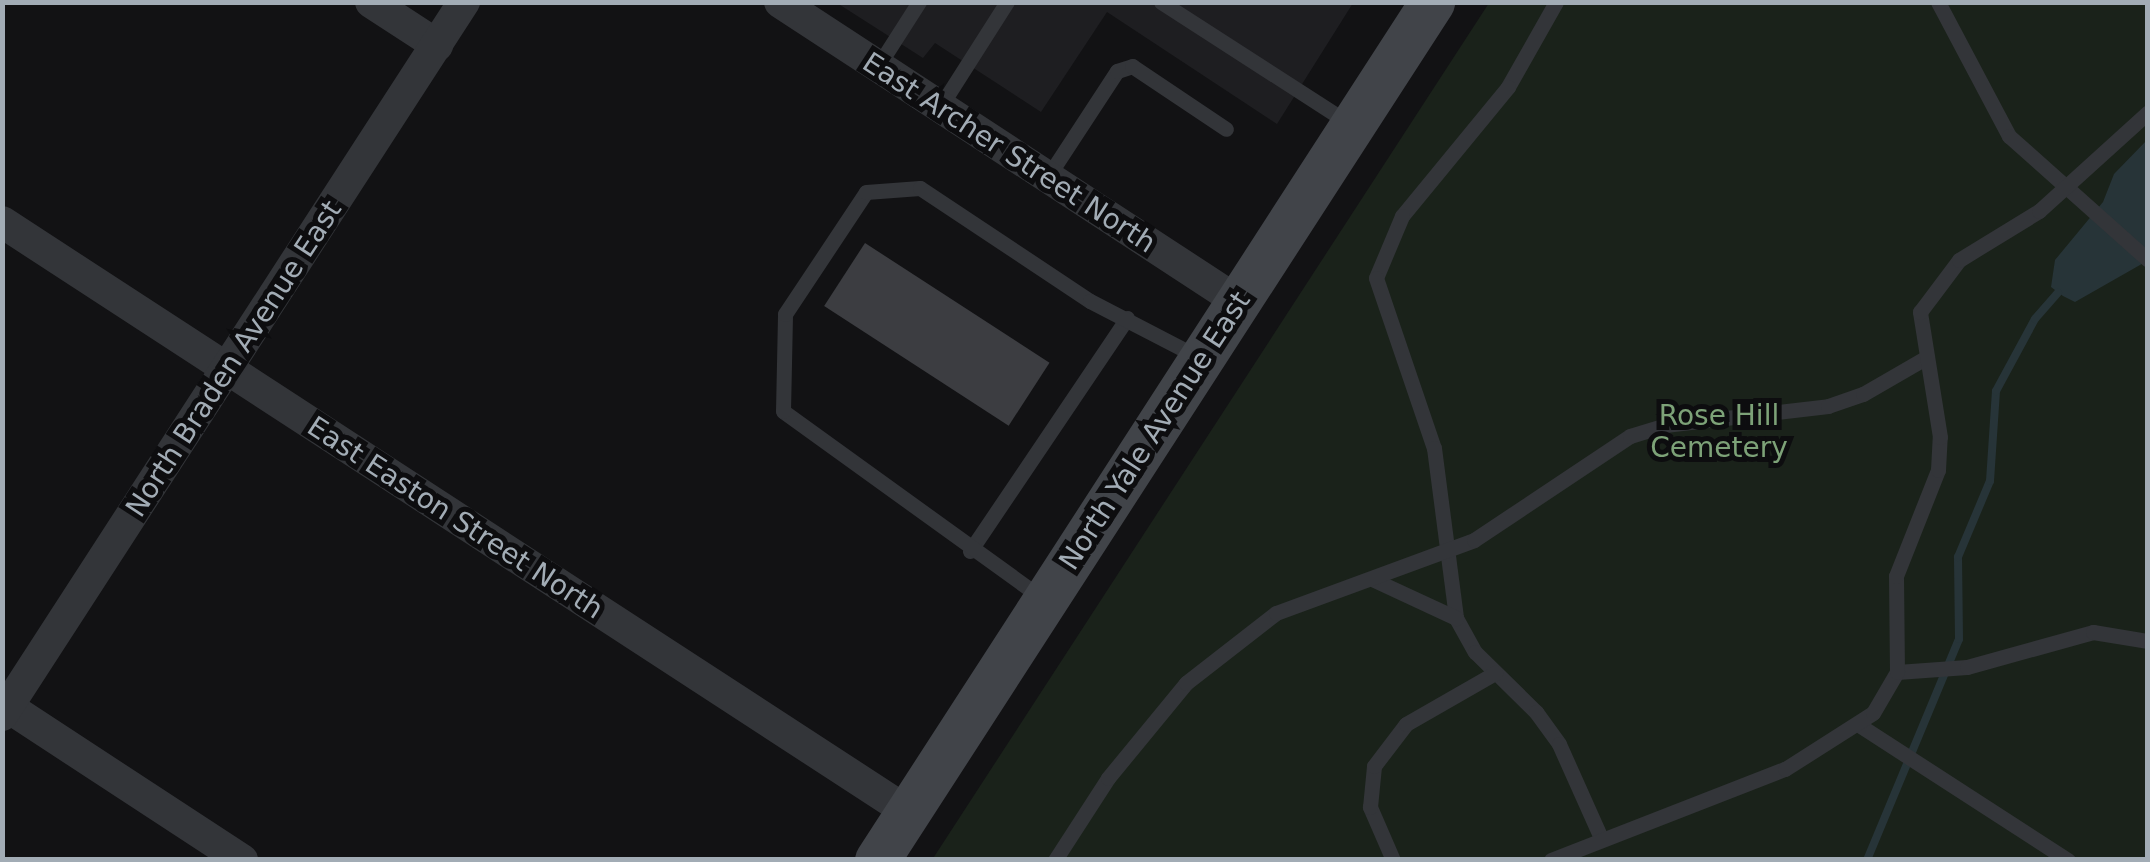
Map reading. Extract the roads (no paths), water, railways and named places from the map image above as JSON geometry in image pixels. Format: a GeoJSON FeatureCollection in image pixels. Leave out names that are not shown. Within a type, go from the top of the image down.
{"type":"FeatureCollection","features":[{"type":"Feature","properties":{"kind":"main road","name":"North Yale Avenue East"},"geometry":{"type":"LineString","coordinates":[[877,860],[1353,125],[1422,6]]}},
{"type":"Feature","properties":{"kind":"street"},"geometry":{"type":"LineString","coordinates":[[371,2],[437,45]]}},
{"type":"Feature","properties":{"kind":"street","name":"North Braden Avenue East"},"geometry":{"type":"LineString","coordinates":[[4,709],[464,2]]}},
{"type":"Feature","properties":{"kind":"street","name":"East Archer Street North"},"geometry":{"type":"LineString","coordinates":[[780,2],[1239,302]]}},
{"type":"Feature","properties":{"kind":"street","name":"East Easton Street North"},"geometry":{"type":"LineString","coordinates":[[2,222],[908,812]]}},
{"type":"Feature","properties":{"kind":"street"},"geometry":{"type":"LineString","coordinates":[[4,709],[242,860]]}},
{"type":"Feature","properties":{"kind":"lane"},"geometry":{"type":"LineString","coordinates":[[877,67],[919,2]]}},
{"type":"Feature","properties":{"kind":"lane"},"geometry":{"type":"LineString","coordinates":[[940,107],[1007,2]]}},
{"type":"Feature","properties":{"kind":"lane"},"geometry":{"type":"LineString","coordinates":[[1161,2],[1353,125]]}},
{"type":"Feature","properties":{"kind":"lane"},"geometry":{"type":"LineString","coordinates":[[1556,2],[1508,87],[1402,216],[1376,278],[1422,400],[1446,508],[1456,618],[1494,673],[1536,712],[1559,744],[1601,838]]}},
{"type":"Feature","properties":{"kind":"lane"},"geometry":{"type":"LineString","coordinates":[[1938,2],[2009,136],[2148,260]]}},
{"type":"Feature","properties":{"kind":"lane"},"geometry":{"type":"LineString","coordinates":[[1047,178],[1117,71],[1132,66],[1226,128]]}},
{"type":"Feature","properties":{"kind":"lane"},"geometry":{"type":"LineString","coordinates":[[1550,860],[1582,853],[1601,838],[1785,769],[1859,725],[1892,688],[1897,672],[1896,576],[1938,470],[1940,437],[1920,312],[1941,276],[2064,189],[2148,112]]}},
{"type":"Feature","properties":{"kind":"lane"},"geometry":{"type":"LineString","coordinates":[[1045,600],[970,551],[783,411],[785,314],[866,192],[920,188],[1127,318],[1201,359]]}},
{"type":"Feature","properties":{"kind":"lane"},"geometry":{"type":"LineString","coordinates":[[970,551],[1127,318]]}},
{"type":"Feature","properties":{"kind":"lane"},"geometry":{"type":"LineString","coordinates":[[1055,860],[1108,778],[1186,683],[1276,613],[1447,551],[1519,513],[1630,436],[1664,425],[1828,406],[1863,394],[1925,358]]}},
{"type":"Feature","properties":{"kind":"lane"},"geometry":{"type":"LineString","coordinates":[[1372,580],[1456,618]]}},
{"type":"Feature","properties":{"kind":"lane"},"geometry":{"type":"LineString","coordinates":[[1897,672],[1967,667],[2093,632],[2148,640]]}},
{"type":"Feature","properties":{"kind":"lane"},"geometry":{"type":"LineString","coordinates":[[1393,860],[1370,807],[1374,766],[1406,724],[1494,673]]}},
{"type":"Feature","properties":{"kind":"lane"},"geometry":{"type":"LineString","coordinates":[[1859,725],[2068,860]]}},
{"type":"Feature","properties":{"kind":"waterway"},"geometry":{"type":"LineString","coordinates":[[1867,860],[1959,639],[1958,557],[1990,481],[1996,391],[2035,319],[2058,293]]}},
{"type":"Feature","properties":{"kind":"park label","name":"Rose Hill Cemetery"},"geometry":{"type":"Point","coordinates":[1719,432]}}]}
